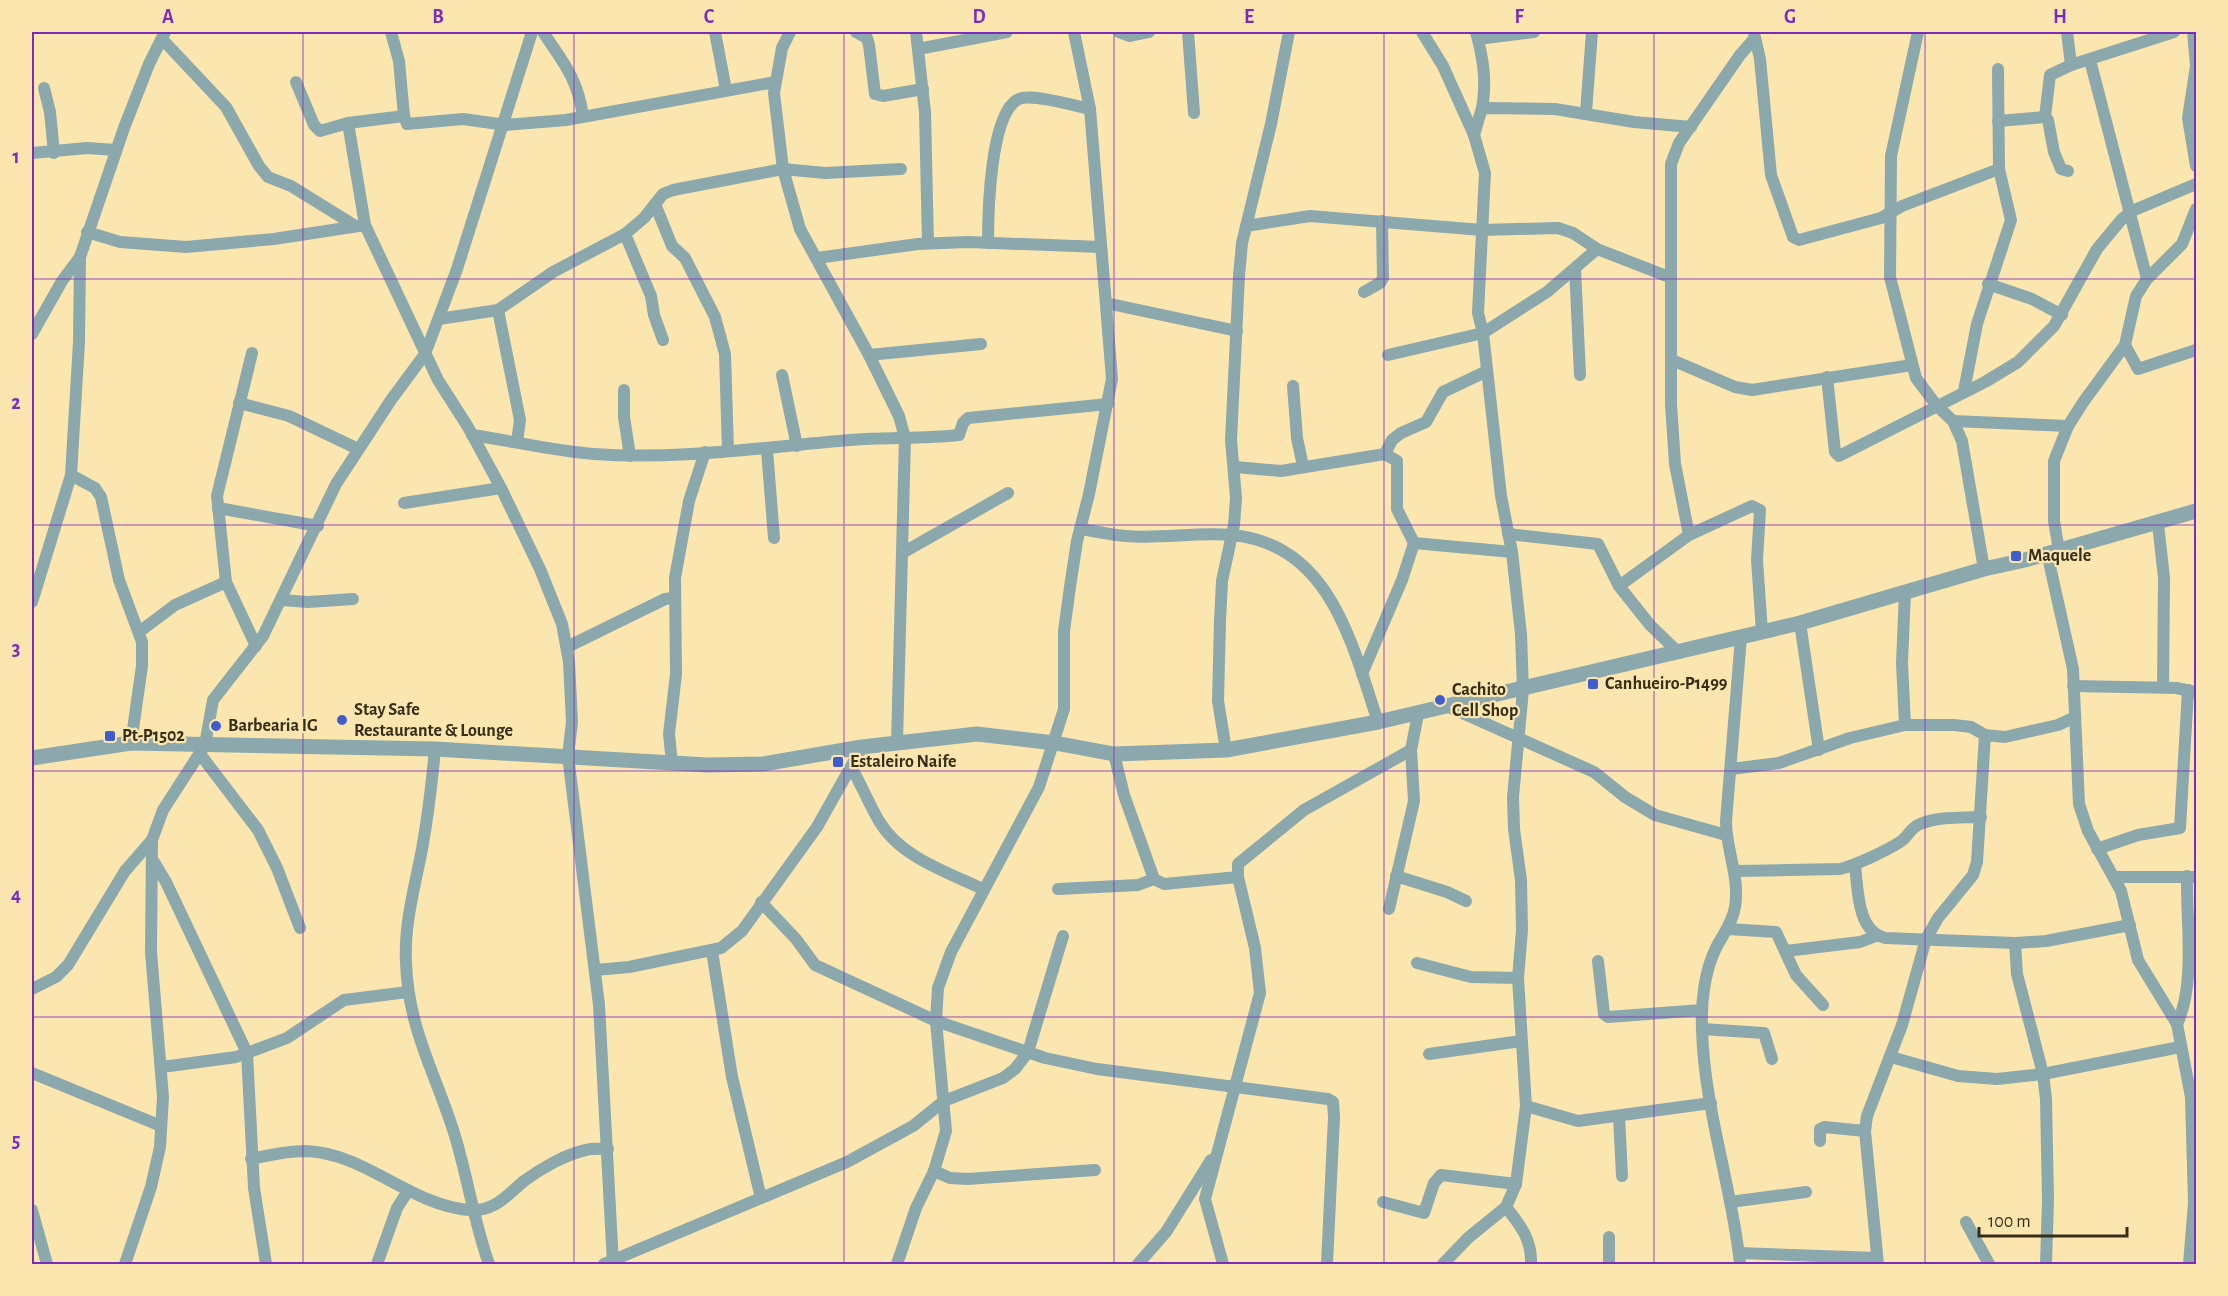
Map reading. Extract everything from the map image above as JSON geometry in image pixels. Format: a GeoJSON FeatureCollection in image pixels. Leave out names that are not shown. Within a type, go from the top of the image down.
{"type":"FeatureCollection","features":[{"type":"Feature","properties":{"kind":"street"},"geometry":{"type":"LineString","coordinates":[[390,32],[399,61],[404,116],[407,124],[463,119],[501,124],[583,116],[775,82]]}},
{"type":"Feature","properties":{"kind":"street"},"geometry":{"type":"LineString","coordinates":[[32,989],[56,977],[68,965],[125,871],[152,840],[163,810],[181,778],[202,749],[213,700],[256,646],[282,600],[336,484],[425,354],[457,269],[532,32]]}},
{"type":"Feature","properties":{"kind":"street"},"geometry":{"type":"LineString","coordinates":[[715,32],[726,90]]}},
{"type":"Feature","properties":{"kind":"street"},"geometry":{"type":"LineString","coordinates":[[790,32],[782,48],[775,82],[776,126],[783,169],[800,229],[869,355],[899,416],[905,438],[904,552],[897,743]]}},
{"type":"Feature","properties":{"kind":"street"},"geometry":{"type":"LineString","coordinates":[[856,32],[867,39],[869,45],[875,94],[883,96],[923,89]]}},
{"type":"Feature","properties":{"kind":"street"},"geometry":{"type":"LineString","coordinates":[[916,32],[923,89],[928,243]]}},
{"type":"Feature","properties":{"kind":"street"},"geometry":{"type":"LineString","coordinates":[[918,49],[1006,32]]}},
{"type":"Feature","properties":{"kind":"street"},"geometry":{"type":"LineString","coordinates":[[897,1264],[916,1208],[934,1171],[946,1131],[936,1022],[938,988],[951,952],[1039,787],[1064,710],[1064,631],[1080,529],[1112,379],[1090,109],[1074,32]]}},
{"type":"Feature","properties":{"kind":"street"},"geometry":{"type":"LineString","coordinates":[[1119,32],[1130,36],[1149,32]]}},
{"type":"Feature","properties":{"kind":"street"},"geometry":{"type":"LineString","coordinates":[[1188,32],[1194,113]]}},
{"type":"Feature","properties":{"kind":"street"},"geometry":{"type":"LineString","coordinates":[[1226,750],[1218,701],[1222,581],[1236,507],[1235,467],[1231,440],[1239,276],[1246,226],[1271,124],[1289,32]]}},
{"type":"Feature","properties":{"kind":"street"},"geometry":{"type":"LineString","coordinates":[[1422,32],[1443,66],[1474,135],[1485,173],[1478,313],[1483,333],[1501,496],[1512,552],[1523,690],[1513,797],[1514,829],[1521,880],[1522,930],[1518,978],[1526,1106],[1516,1184],[1506,1207],[1468,1238],[1443,1264]]}},
{"type":"Feature","properties":{"kind":"street"},"geometry":{"type":"LineString","coordinates":[[1474,135],[1482,108],[1485,74],[1477,35],[1534,32]]}},
{"type":"Feature","properties":{"kind":"street"},"geometry":{"type":"LineString","coordinates":[[1586,112],[1592,32]]}},
{"type":"Feature","properties":{"kind":"street"},"geometry":{"type":"LineString","coordinates":[[1918,32],[1891,156],[1890,277],[1916,378],[1937,406],[1953,421],[1962,441],[1984,568]]}},
{"type":"Feature","properties":{"kind":"street"},"geometry":{"type":"LineString","coordinates":[[2067,32],[2070,65]]}},
{"type":"Feature","properties":{"kind":"street"},"geometry":{"type":"LineString","coordinates":[[2068,171],[2061,169],[2057,161],[2048,120],[2045,117],[2048,78],[2070,65],[2174,32]]}},
{"type":"Feature","properties":{"kind":"street"},"geometry":{"type":"LineString","coordinates":[[2193,32],[2196,66],[2188,118],[2196,166]]}},
{"type":"Feature","properties":{"kind":"street"},"geometry":{"type":"LineString","coordinates":[[547,33],[566,63],[579,90],[583,116]]}},
{"type":"Feature","properties":{"kind":"street"},"geometry":{"type":"LineString","coordinates":[[32,602],[71,475],[79,342],[80,258],[116,150],[149,64],[164,34],[226,107],[258,166],[268,177],[291,186],[359,225]]}},
{"type":"Feature","properties":{"kind":"street"},"geometry":{"type":"LineString","coordinates":[[1754,35],[1760,59],[1770,175],[1793,237],[1799,240],[1842,230],[1892,213],[1902,206],[1999,169]]}},
{"type":"Feature","properties":{"kind":"street"},"geometry":{"type":"LineString","coordinates":[[1689,535],[1676,464],[1671,404],[1669,277],[1671,164],[1679,143],[1754,35]]}},
{"type":"Feature","properties":{"kind":"street"},"geometry":{"type":"LineString","coordinates":[[2090,60],[2109,137],[2132,211],[2147,279]]}},
{"type":"Feature","properties":{"kind":"street"},"geometry":{"type":"LineString","coordinates":[[1964,391],[1977,324],[1988,284],[2011,220],[1999,169],[1998,69]]}},
{"type":"Feature","properties":{"kind":"street"},"geometry":{"type":"LineString","coordinates":[[296,82],[314,125],[320,130],[348,123],[404,116]]}},
{"type":"Feature","properties":{"kind":"street"},"geometry":{"type":"LineString","coordinates":[[44,88],[50,112],[54,153]]}},
{"type":"Feature","properties":{"kind":"street"},"geometry":{"type":"LineString","coordinates":[[988,243],[991,171],[996,141],[1005,115],[1013,104],[1018,99],[1029,97],[1090,109]]}},
{"type":"Feature","properties":{"kind":"street"},"geometry":{"type":"LineString","coordinates":[[1482,108],[1586,112],[1634,122],[1691,127]]}},
{"type":"Feature","properties":{"kind":"street"},"geometry":{"type":"LineString","coordinates":[[1998,121],[2045,117]]}},
{"type":"Feature","properties":{"kind":"street"},"geometry":{"type":"LineString","coordinates":[[348,123],[359,225],[425,354],[501,488],[544,579],[562,624],[567,647],[572,722],[568,756],[596,970],[609,1149],[610,1263],[847,1162],[913,1126],[944,1101],[1003,1078],[1015,1070],[1028,1052],[1063,936]]}},
{"type":"Feature","properties":{"kind":"street"},"geometry":{"type":"LineString","coordinates":[[32,153],[54,153],[87,148],[116,150]]}},
{"type":"Feature","properties":{"kind":"street"},"geometry":{"type":"LineString","coordinates":[[439,319],[498,310],[553,272],[625,234],[663,194],[673,190],[783,169],[825,173],[901,169]]}},
{"type":"Feature","properties":{"kind":"street"},"geometry":{"type":"LineString","coordinates":[[1827,377],[1835,452],[1839,456],[1964,391],[2004,373],[2018,362],[2062,315],[2097,249],[2132,211],[2196,184]]}},
{"type":"Feature","properties":{"kind":"street"},"geometry":{"type":"LineString","coordinates":[[655,204],[672,246],[685,258],[715,317],[726,354],[728,451]]}},
{"type":"Feature","properties":{"kind":"street"},"geometry":{"type":"LineString","coordinates":[[2189,1264],[2193,1203],[2194,1097],[2180,1047],[2177,1023],[2138,960],[2115,877],[2097,849],[2079,804],[2073,686],[2053,552],[2053,501],[2054,461],[2068,426],[2125,345],[2136,296],[2147,279],[2182,244],[2196,209]]}},
{"type":"Feature","properties":{"kind":"street"},"geometry":{"type":"LineString","coordinates":[[1246,226],[1310,216],[1482,230],[1558,228],[1573,233],[1597,249],[1669,277]]}},
{"type":"Feature","properties":{"kind":"street"},"geometry":{"type":"LineString","coordinates":[[1364,292],[1380,283],[1383,278],[1382,221]]}},
{"type":"Feature","properties":{"kind":"street"},"geometry":{"type":"LineString","coordinates":[[87,232],[120,242],[186,247],[274,239],[359,225]]}},
{"type":"Feature","properties":{"kind":"street"},"geometry":{"type":"LineString","coordinates":[[625,234],[651,296],[654,315],[663,340]]}},
{"type":"Feature","properties":{"kind":"street"},"geometry":{"type":"LineString","coordinates":[[817,258],[928,243],[1101,247]]}},
{"type":"Feature","properties":{"kind":"street"},"geometry":{"type":"LineString","coordinates":[[1388,355],[1483,333],[1547,292],[1597,249]]}},
{"type":"Feature","properties":{"kind":"street"},"geometry":{"type":"LineString","coordinates":[[32,334],[62,281],[80,258]]}},
{"type":"Feature","properties":{"kind":"street"},"geometry":{"type":"LineString","coordinates":[[1575,268],[1580,375]]}},
{"type":"Feature","properties":{"kind":"street"},"geometry":{"type":"LineString","coordinates":[[1988,284],[2032,299],[2062,315]]}},
{"type":"Feature","properties":{"kind":"street"},"geometry":{"type":"LineString","coordinates":[[1106,303],[1237,331]]}},
{"type":"Feature","properties":{"kind":"street"},"geometry":{"type":"LineString","coordinates":[[498,310],[520,420],[517,442]]}},
{"type":"Feature","properties":{"kind":"street"},"geometry":{"type":"LineString","coordinates":[[869,355],[981,344]]}},
{"type":"Feature","properties":{"kind":"street"},"geometry":{"type":"LineString","coordinates":[[2125,345],[2138,369],[2196,350]]}},
{"type":"Feature","properties":{"kind":"street"},"geometry":{"type":"LineString","coordinates":[[252,353],[217,496],[226,582],[256,646]]}},
{"type":"Feature","properties":{"kind":"street"},"geometry":{"type":"LineString","coordinates":[[1672,360],[1743,389],[1912,365]]}},
{"type":"Feature","properties":{"kind":"street"},"geometry":{"type":"LineString","coordinates":[[1385,454],[1392,440],[1401,433],[1426,422],[1443,392],[1487,371]]}},
{"type":"Feature","properties":{"kind":"street"},"geometry":{"type":"LineString","coordinates":[[783,375],[797,446]]}},
{"type":"Feature","properties":{"kind":"street"},"geometry":{"type":"LineString","coordinates":[[1293,386],[1297,438],[1303,466]]}},
{"type":"Feature","properties":{"kind":"street"},"geometry":{"type":"LineString","coordinates":[[624,390],[624,417],[630,456]]}},
{"type":"Feature","properties":{"kind":"street"},"geometry":{"type":"LineString","coordinates":[[239,403],[289,416],[358,449]]}},
{"type":"Feature","properties":{"kind":"street"},"geometry":{"type":"LineString","coordinates":[[472,435],[592,454],[630,456],[767,450],[851,440],[905,438],[916,440],[959,435],[963,423],[968,418],[1108,404]]}},
{"type":"Feature","properties":{"kind":"street"},"geometry":{"type":"LineString","coordinates":[[1953,421],[2068,426]]}},
{"type":"Feature","properties":{"kind":"street"},"geometry":{"type":"LineString","coordinates":[[767,450],[774,538]]}},
{"type":"Feature","properties":{"kind":"street"},"geometry":{"type":"LineString","coordinates":[[672,762],[669,734],[676,674],[674,598],[683,529],[705,452]]}},
{"type":"Feature","properties":{"kind":"street"},"geometry":{"type":"LineString","coordinates":[[1235,467],[1281,471],[1385,454],[1397,461],[1397,509],[1414,543],[1402,580],[1362,674]]}},
{"type":"Feature","properties":{"kind":"street"},"geometry":{"type":"LineString","coordinates":[[71,475],[95,488],[101,497],[119,580],[139,632],[142,666],[131,743]]}},
{"type":"Feature","properties":{"kind":"street"},"geometry":{"type":"LineString","coordinates":[[404,503],[501,488]]}},
{"type":"Feature","properties":{"kind":"street"},"geometry":{"type":"LineString","coordinates":[[904,552],[1008,493]]}},
{"type":"Feature","properties":{"kind":"street"},"geometry":{"type":"LineString","coordinates":[[1619,586],[1689,535],[1752,506],[1760,510],[1757,560],[1762,632]]}},
{"type":"Feature","properties":{"kind":"street"},"geometry":{"type":"LineString","coordinates":[[218,508],[318,526]]}},
{"type":"Feature","properties":{"kind":"street"},"geometry":{"type":"LineString","coordinates":[[32,758],[131,743],[202,749],[435,749],[672,762],[762,764],[862,747],[977,734],[1055,743],[1114,754],[1226,750],[1378,723],[1800,623],[1984,568],[2158,524],[2196,511]]}},
{"type":"Feature","properties":{"kind":"street"},"geometry":{"type":"LineString","coordinates":[[2158,524],[2164,578],[2163,687]]}},
{"type":"Feature","properties":{"kind":"street"},"geometry":{"type":"LineString","coordinates":[[1080,529],[1126,536],[1231,535],[1264,541],[1285,551],[1323,585],[1362,674],[1378,723]]}},
{"type":"Feature","properties":{"kind":"street"},"geometry":{"type":"LineString","coordinates":[[1508,534],[1598,544],[1619,586],[1650,624],[1679,652]]}},
{"type":"Feature","properties":{"kind":"street"},"geometry":{"type":"LineString","coordinates":[[1414,543],[1512,552]]}},
{"type":"Feature","properties":{"kind":"street"},"geometry":{"type":"LineString","coordinates":[[139,632],[175,604],[226,582]]}},
{"type":"Feature","properties":{"kind":"street"},"geometry":{"type":"LineString","coordinates":[[1905,592],[1902,663],[1905,725]]}},
{"type":"Feature","properties":{"kind":"street"},"geometry":{"type":"LineString","coordinates":[[567,647],[664,599],[674,598]]}},
{"type":"Feature","properties":{"kind":"street"},"geometry":{"type":"LineString","coordinates":[[282,600],[308,602],[353,599]]}},
{"type":"Feature","properties":{"kind":"street"},"geometry":{"type":"LineString","coordinates":[[1800,623],[1819,750]]}},
{"type":"Feature","properties":{"kind":"street"},"geometry":{"type":"LineString","coordinates":[[1741,637],[1726,835],[1735,871],[1735,907],[1728,929],[1715,949],[1702,1010],[1705,1070],[1740,1259],[1878,1262],[1865,1131],[1867,1116],[1891,1057],[1926,939],[1938,918],[1973,875],[1980,843],[1985,735]]}},
{"type":"Feature","properties":{"kind":"street"},"geometry":{"type":"LineString","coordinates":[[2073,686],[2163,687],[2192,691],[2180,828],[2138,835],[2097,849]]}},
{"type":"Feature","properties":{"kind":"street"},"geometry":{"type":"LineString","coordinates":[[1449,707],[1594,772],[1625,797],[1656,815],[1726,835]]}},
{"type":"Feature","properties":{"kind":"street"},"geometry":{"type":"LineString","coordinates":[[1389,909],[1414,801],[1410,750],[1418,714]]}},
{"type":"Feature","properties":{"kind":"street"},"geometry":{"type":"LineString","coordinates":[[1731,769],[1779,763],[1850,738],[1905,725],[1971,727],[1985,735],[2005,737],[2030,733],[2073,718]]}},
{"type":"Feature","properties":{"kind":"street"},"geometry":{"type":"LineString","coordinates":[[596,970],[629,967],[712,951],[721,948],[742,931],[817,827],[862,747]]}},
{"type":"Feature","properties":{"kind":"street"},"geometry":{"type":"LineString","coordinates":[[202,749],[258,830],[278,868],[300,928]]}},
{"type":"Feature","properties":{"kind":"street"},"geometry":{"type":"LineString","coordinates":[[435,749],[429,806],[408,924],[405,959],[408,992],[420,1046],[459,1148],[472,1210],[489,1264]]}},
{"type":"Feature","properties":{"kind":"street"},"geometry":{"type":"LineString","coordinates":[[1223,1264],[1205,1199],[1260,993],[1255,948],[1238,877],[1238,864],[1304,810],[1410,750]]}},
{"type":"Feature","properties":{"kind":"street"},"geometry":{"type":"LineString","coordinates":[[1114,754],[1124,795],[1154,879],[1164,885],[1238,877]]}},
{"type":"Feature","properties":{"kind":"street"},"geometry":{"type":"LineString","coordinates":[[851,767],[880,822],[896,841],[924,861],[983,890]]}},
{"type":"Feature","properties":{"kind":"street"},"geometry":{"type":"LineString","coordinates":[[1735,871],[1840,869],[1855,866],[1903,840],[1910,830],[1921,824],[1936,820],[1981,817]]}},
{"type":"Feature","properties":{"kind":"street"},"geometry":{"type":"LineString","coordinates":[[125,1264],[151,1187],[160,1147],[162,1067],[151,952],[154,862],[152,840]]}},
{"type":"Feature","properties":{"kind":"street"},"geometry":{"type":"LineString","coordinates":[[154,862],[166,882],[247,1053],[251,1159],[266,1264]]}},
{"type":"Feature","properties":{"kind":"street"},"geometry":{"type":"LineString","coordinates":[[1855,866],[1866,926],[1876,936]]}},
{"type":"Feature","properties":{"kind":"street"},"geometry":{"type":"LineString","coordinates":[[1396,876],[1447,892],[1466,901]]}},
{"type":"Feature","properties":{"kind":"street"},"geometry":{"type":"LineString","coordinates":[[2115,877],[2192,877],[2192,965],[2185,1007],[2177,1023]]}},
{"type":"Feature","properties":{"kind":"street"},"geometry":{"type":"LineString","coordinates":[[1058,889],[1138,885],[1154,879]]}},
{"type":"Feature","properties":{"kind":"street"},"geometry":{"type":"LineString","coordinates":[[761,902],[796,939],[815,965],[936,1022],[1028,1052],[1097,1069],[1320,1097],[1333,1102],[1327,1264]]}},
{"type":"Feature","properties":{"kind":"street"},"geometry":{"type":"LineString","coordinates":[[1786,951],[1860,942],[1876,936],[2015,943],[2046,941],[2130,925]]}},
{"type":"Feature","properties":{"kind":"street"},"geometry":{"type":"LineString","coordinates":[[1728,929],[1776,932],[1796,975],[1823,1005]]}},
{"type":"Feature","properties":{"kind":"street"},"geometry":{"type":"LineString","coordinates":[[2015,943],[2021,997],[2043,1074],[2048,1200],[2046,1264]]}},
{"type":"Feature","properties":{"kind":"street"},"geometry":{"type":"LineString","coordinates":[[712,951],[732,1077],[761,1198]]}},
{"type":"Feature","properties":{"kind":"street"},"geometry":{"type":"LineString","coordinates":[[1598,961],[1604,1014],[1608,1017],[1702,1010]]}},
{"type":"Feature","properties":{"kind":"street"},"geometry":{"type":"LineString","coordinates":[[1417,963],[1471,977],[1518,978]]}},
{"type":"Feature","properties":{"kind":"street"},"geometry":{"type":"LineString","coordinates":[[162,1067],[236,1057],[287,1038],[344,1000],[408,992]]}},
{"type":"Feature","properties":{"kind":"street"},"geometry":{"type":"LineString","coordinates":[[1702,1029],[1764,1034],[1773,1059]]}},
{"type":"Feature","properties":{"kind":"street"},"geometry":{"type":"LineString","coordinates":[[1429,1054],[1521,1041]]}},
{"type":"Feature","properties":{"kind":"street"},"geometry":{"type":"LineString","coordinates":[[1891,1057],[1958,1076],[1997,1079],[2043,1074],[2180,1047]]}},
{"type":"Feature","properties":{"kind":"street"},"geometry":{"type":"LineString","coordinates":[[32,1073],[161,1126]]}},
{"type":"Feature","properties":{"kind":"street"},"geometry":{"type":"LineString","coordinates":[[1526,1106],[1564,1119],[1578,1121],[1711,1103]]}},
{"type":"Feature","properties":{"kind":"street"},"geometry":{"type":"LineString","coordinates":[[1619,1116],[1622,1176]]}},
{"type":"Feature","properties":{"kind":"street"},"geometry":{"type":"LineString","coordinates":[[1820,1141],[1820,1129],[1824,1127],[1865,1131]]}},
{"type":"Feature","properties":{"kind":"street"},"geometry":{"type":"LineString","coordinates":[[251,1159],[306,1151],[335,1156],[378,1174],[408,1191],[472,1210],[496,1204],[514,1193],[523,1182],[586,1150],[609,1149]]}},
{"type":"Feature","properties":{"kind":"street"},"geometry":{"type":"LineString","coordinates":[[1138,1264],[1166,1232],[1190,1190],[1216,1152]]}},
{"type":"Feature","properties":{"kind":"street"},"geometry":{"type":"LineString","coordinates":[[934,1171],[950,1178],[967,1179],[1095,1170]]}},
{"type":"Feature","properties":{"kind":"street"},"geometry":{"type":"LineString","coordinates":[[1383,1202],[1424,1213],[1434,1184],[1441,1175],[1516,1184]]}},
{"type":"Feature","properties":{"kind":"street"},"geometry":{"type":"LineString","coordinates":[[377,1264],[397,1208],[408,1191]]}},
{"type":"Feature","properties":{"kind":"street"},"geometry":{"type":"LineString","coordinates":[[1730,1202],[1806,1192]]}},
{"type":"Feature","properties":{"kind":"street"},"geometry":{"type":"LineString","coordinates":[[1506,1207],[1530,1242],[1531,1264]]}},
{"type":"Feature","properties":{"kind":"street"},"geometry":{"type":"LineString","coordinates":[[32,1210],[47,1264]]}},
{"type":"Feature","properties":{"kind":"street"},"geometry":{"type":"LineString","coordinates":[[1966,1222],[1989,1264]]}},
{"type":"Feature","properties":{"kind":"street"},"geometry":{"type":"LineString","coordinates":[[1609,1264],[1610,1237]]}},
{"type":"Feature","properties":{"kind":"place","name":"Maquele"},"geometry":{"type":"Point","coordinates":[2016,556]}},
{"type":"Feature","properties":{"kind":"place","name":"Canhueiro-P1499"},"geometry":{"type":"Point","coordinates":[1593,684]}},
{"type":"Feature","properties":{"kind":"place","name":"Cachito Cell Shop"},"geometry":{"type":"Point","coordinates":[1440,700]}},
{"type":"Feature","properties":{"kind":"place","name":"Stay Safe Restaurante & Lounge"},"geometry":{"type":"Point","coordinates":[342,720]}},
{"type":"Feature","properties":{"kind":"place","name":"Barbearia IG"},"geometry":{"type":"Point","coordinates":[216,726]}},
{"type":"Feature","properties":{"kind":"place","name":"Pt-P1502"},"geometry":{"type":"Point","coordinates":[110,736]}},
{"type":"Feature","properties":{"kind":"place","name":"Estaleiro Naife"},"geometry":{"type":"Point","coordinates":[838,762]}}]}
